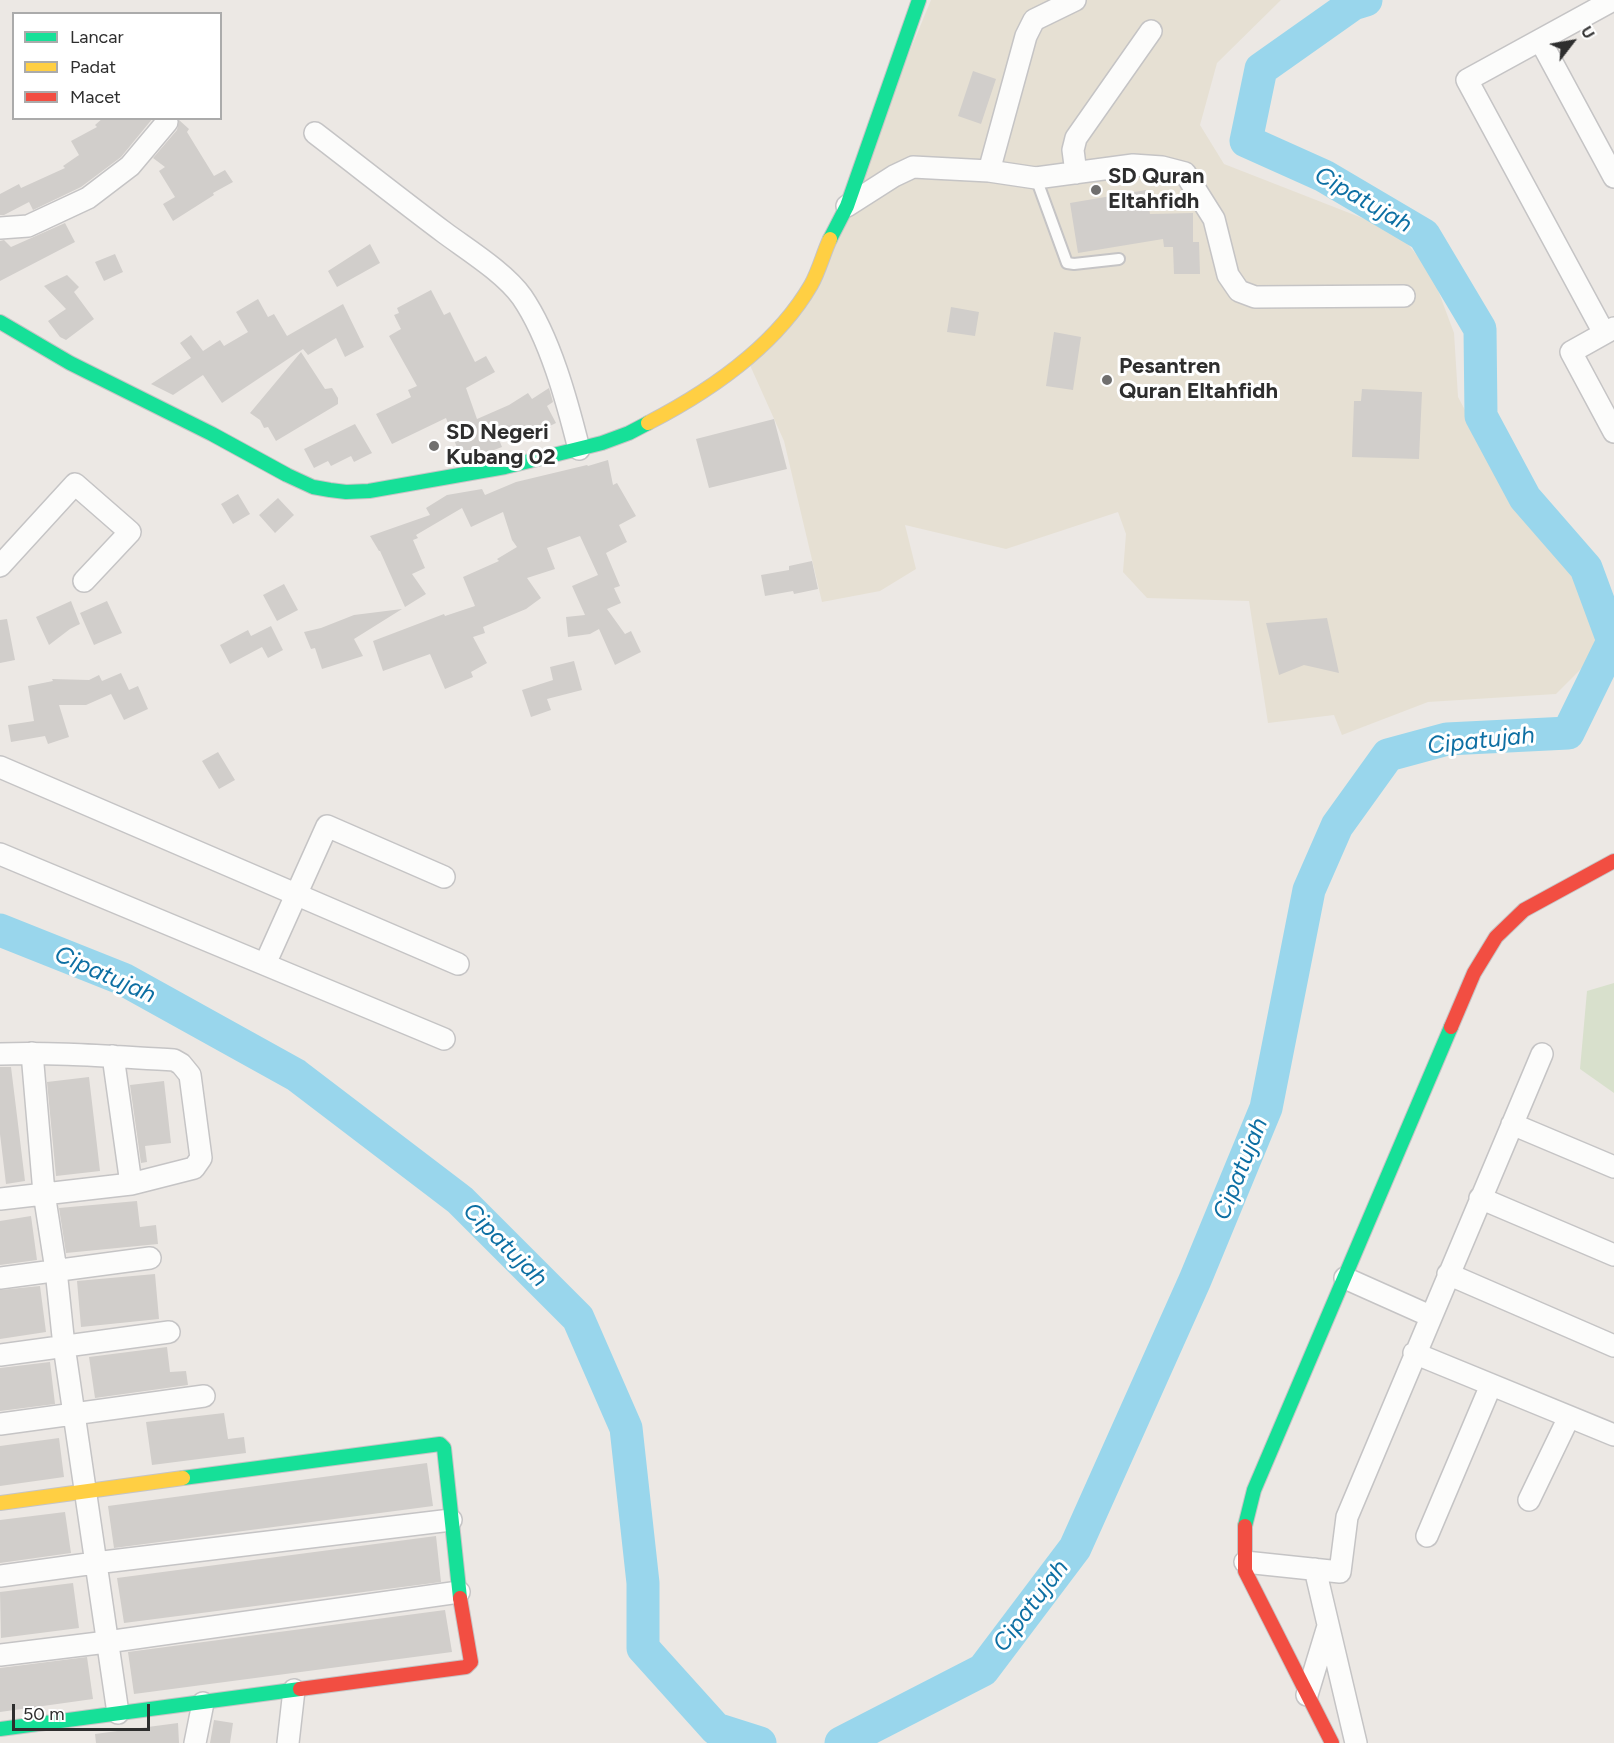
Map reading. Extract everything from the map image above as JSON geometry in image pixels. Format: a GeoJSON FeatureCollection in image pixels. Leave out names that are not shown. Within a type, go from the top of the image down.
{"type":"FeatureCollection","features":[{"type":"Feature","properties":{"kind":"street"},"geometry":{"type":"LineString","coordinates":[[0,321],[70,363],[212,434],[287,476],[313,487],[346,492],[369,491],[505,467],[579,449],[629,433],[711,385],[749,357],[780,327],[807,290],[847,206],[919,0]]}},
{"type":"Feature","properties":{"kind":"street"},"geometry":{"type":"LineString","coordinates":[[989,171],[1026,36],[1035,20],[1075,0]]}},
{"type":"Feature","properties":{"kind":"street"},"geometry":{"type":"LineString","coordinates":[[1612,6],[1540,40],[1467,80],[1609,331],[1571,352],[1614,432]]}},
{"type":"Feature","properties":{"kind":"street"},"geometry":{"type":"LineString","coordinates":[[1076,173],[1073,150],[1076,138],[1151,31]]}},
{"type":"Feature","properties":{"kind":"street"},"geometry":{"type":"LineString","coordinates":[[1540,40],[1614,177]]}},
{"type":"Feature","properties":{"kind":"street"},"geometry":{"type":"LineString","coordinates":[[0,228],[35,224],[88,198],[130,165],[167,122]]}},
{"type":"Feature","properties":{"kind":"street"},"geometry":{"type":"LineString","coordinates":[[315,133],[489,266],[520,294],[548,350],[569,407],[579,449]]}},
{"type":"Feature","properties":{"kind":"street"},"geometry":{"type":"LineString","coordinates":[[847,206],[894,176],[913,167],[989,171],[1036,178],[1133,165],[1162,167],[1185,173],[1214,219],[1228,275],[1239,291],[1255,297],[1404,296]]}},
{"type":"Feature","properties":{"kind":"street"},"geometry":{"type":"LineString","coordinates":[[0,566],[75,483],[130,532],[84,581]]}},
{"type":"Feature","properties":{"kind":"street"},"geometry":{"type":"LineString","coordinates":[[0,767],[458,964]]}},
{"type":"Feature","properties":{"kind":"street"},"geometry":{"type":"LineString","coordinates":[[265,964],[327,825],[444,877]]}},
{"type":"Feature","properties":{"kind":"street"},"geometry":{"type":"LineString","coordinates":[[0,854],[444,1039]]}},
{"type":"Feature","properties":{"kind":"street"},"geometry":{"type":"LineString","coordinates":[[1332,1743],[1245,1571],[1245,1528],[1254,1490],[1474,973],[1496,937],[1524,910],[1614,861]]}},
{"type":"Feature","properties":{"kind":"street"},"geometry":{"type":"LineString","coordinates":[[32,1053],[44,1193],[84,1491],[118,1713]]}},
{"type":"Feature","properties":{"kind":"street"},"geometry":{"type":"LineString","coordinates":[[0,1054],[32,1053],[174,1060],[190,1075],[201,1152],[199,1163],[194,1168],[130,1184],[0,1199]]}},
{"type":"Feature","properties":{"kind":"street"},"geometry":{"type":"LineString","coordinates":[[1245,1562],[1340,1572],[1347,1517],[1414,1353],[1542,1054]]}},
{"type":"Feature","properties":{"kind":"street"},"geometry":{"type":"LineString","coordinates":[[113,1056],[130,1184]]}},
{"type":"Feature","properties":{"kind":"street"},"geometry":{"type":"LineString","coordinates":[[1512,1124],[1614,1167]]}},
{"type":"Feature","properties":{"kind":"street"},"geometry":{"type":"LineString","coordinates":[[1480,1198],[1614,1255]]}},
{"type":"Feature","properties":{"kind":"street"},"geometry":{"type":"LineString","coordinates":[[0,1278],[150,1258]]}},
{"type":"Feature","properties":{"kind":"street"},"geometry":{"type":"LineString","coordinates":[[1448,1274],[1614,1346]]}},
{"type":"Feature","properties":{"kind":"street"},"geometry":{"type":"LineString","coordinates":[[1345,1278],[1430,1316]]}},
{"type":"Feature","properties":{"kind":"street"},"geometry":{"type":"LineString","coordinates":[[0,1355],[169,1332]]}},
{"type":"Feature","properties":{"kind":"street"},"geometry":{"type":"LineString","coordinates":[[1414,1353],[1614,1435]]}},
{"type":"Feature","properties":{"kind":"street"},"geometry":{"type":"LineString","coordinates":[[1427,1536],[1491,1385]]}},
{"type":"Feature","properties":{"kind":"street"},"geometry":{"type":"LineString","coordinates":[[0,1424],[74,1412],[204,1396]]}},
{"type":"Feature","properties":{"kind":"street"},"geometry":{"type":"LineString","coordinates":[[1529,1500],[1569,1417]]}},
{"type":"Feature","properties":{"kind":"street"},"geometry":{"type":"LineString","coordinates":[[0,1503],[440,1444],[444,1448],[459,1592],[471,1662],[468,1666],[0,1729]]}},
{"type":"Feature","properties":{"kind":"street"},"geometry":{"type":"LineString","coordinates":[[0,1576],[451,1521]]}},
{"type":"Feature","properties":{"kind":"street"},"geometry":{"type":"LineString","coordinates":[[1315,1569],[1356,1743]]}},
{"type":"Feature","properties":{"kind":"street"},"geometry":{"type":"LineString","coordinates":[[0,1655],[459,1592]]}},
{"type":"Feature","properties":{"kind":"street"},"geometry":{"type":"LineString","coordinates":[[1308,1695],[1328,1626]]}},
{"type":"Feature","properties":{"kind":"street"},"geometry":{"type":"LineString","coordinates":[[288,1743],[294,1690]]}},
{"type":"Feature","properties":{"kind":"street"},"geometry":{"type":"LineString","coordinates":[[195,1743],[203,1703]]}},
{"type":"Feature","properties":{"kind":"lane"},"geometry":{"type":"LineString","coordinates":[[1036,178],[1063,257],[1067,262],[1074,264],[1119,259]]}},
{"type":"Feature","properties":{"kind":"shaded area","name":"Pesantren Quran Eltahfidh"},"geometry":{"type":"Polygon","coordinates":[[[931,0],[1281,0],[1217,63],[1200,125],[1224,164],[1398,232],[1432,274],[1454,333],[1458,397],[1522,517],[1592,580],[1601,609],[1593,657],[1556,694],[1428,702],[1342,735],[1334,715],[1268,723],[1249,601],[1147,598],[1123,572],[1126,534],[1118,512],[1006,549],[905,525],[916,569],[880,591],[822,602],[784,441],[749,363],[807,300],[931,0]]]}},
{"type":"Feature","properties":{"kind":"green space"},"geometry":{"type":"Polygon","coordinates":[[[1614,983],[1614,1093],[1580,1069],[1587,991],[1614,983]]]}},
{"type":"Feature","properties":{"kind":"building"},"geometry":{"type":"Polygon","coordinates":[[[973,71],[996,79],[981,124],[958,116],[973,71]]]}},
{"type":"Feature","properties":{"kind":"building"},"geometry":{"type":"Polygon","coordinates":[[[101,120],[151,120],[121,157],[81,187],[33,210],[29,202],[0,215],[0,194],[19,184],[21,188],[65,168],[63,166],[79,155],[71,141],[97,127],[95,125],[101,120]]]}},
{"type":"Feature","properties":{"kind":"building"},"geometry":{"type":"Polygon","coordinates":[[[179,120],[189,129],[187,132],[214,176],[225,170],[233,182],[173,221],[163,204],[175,197],[159,171],[165,167],[153,158],[177,130],[179,120]]]}},
{"type":"Feature","properties":{"kind":"building"},"geometry":{"type":"Polygon","coordinates":[[[1146,190],[1150,214],[1193,213],[1193,242],[1199,242],[1200,274],[1174,274],[1173,247],[1164,247],[1163,239],[1078,253],[1070,203],[1146,190]]]}},
{"type":"Feature","properties":{"kind":"building"},"geometry":{"type":"Polygon","coordinates":[[[65,223],[75,242],[0,281],[0,241],[4,240],[11,247],[65,223]]]}},
{"type":"Feature","properties":{"kind":"building"},"geometry":{"type":"Polygon","coordinates":[[[370,244],[380,263],[337,287],[328,271],[370,244]]]}},
{"type":"Feature","properties":{"kind":"building"},"geometry":{"type":"Polygon","coordinates":[[[115,254],[123,272],[104,281],[95,262],[115,254]]]}},
{"type":"Feature","properties":{"kind":"building"},"geometry":{"type":"Polygon","coordinates":[[[67,275],[79,287],[74,292],[94,319],[66,340],[60,337],[48,321],[66,309],[44,286],[67,275]]]}},
{"type":"Feature","properties":{"kind":"building"},"geometry":{"type":"Polygon","coordinates":[[[431,290],[444,315],[450,312],[475,362],[486,356],[495,372],[466,388],[477,419],[509,405],[528,393],[532,399],[549,388],[553,402],[547,406],[556,423],[531,435],[528,429],[500,442],[502,447],[486,453],[463,457],[446,418],[392,444],[376,414],[411,397],[408,390],[417,386],[389,336],[401,329],[394,315],[399,313],[397,308],[431,290]]]}},
{"type":"Feature","properties":{"kind":"building"},"geometry":{"type":"Polygon","coordinates":[[[258,299],[268,317],[274,314],[287,336],[343,304],[364,347],[345,357],[336,338],[308,355],[303,349],[222,403],[203,375],[173,395],[151,384],[191,358],[180,343],[191,335],[203,351],[220,340],[224,346],[248,332],[236,312],[258,299]]]}},
{"type":"Feature","properties":{"kind":"building"},"geometry":{"type":"Polygon","coordinates":[[[951,307],[979,312],[975,336],[947,332],[951,307]]]}},
{"type":"Feature","properties":{"kind":"building"},"geometry":{"type":"Polygon","coordinates":[[[1054,332],[1081,337],[1073,390],[1046,386],[1054,332]]]}},
{"type":"Feature","properties":{"kind":"building"},"geometry":{"type":"Polygon","coordinates":[[[301,352],[325,389],[332,388],[338,398],[338,404],[276,441],[268,427],[264,428],[260,420],[250,413],[301,352]]]}},
{"type":"Feature","properties":{"kind":"building"},"geometry":{"type":"Polygon","coordinates":[[[1362,389],[1422,392],[1419,459],[1352,457],[1354,401],[1361,401],[1362,389]]]}},
{"type":"Feature","properties":{"kind":"building"},"geometry":{"type":"Polygon","coordinates":[[[774,419],[787,469],[709,488],[696,439],[774,419]]]}},
{"type":"Feature","properties":{"kind":"building"},"geometry":{"type":"Polygon","coordinates":[[[355,424],[372,453],[354,462],[351,456],[331,466],[328,461],[314,468],[304,449],[355,424]]]}},
{"type":"Feature","properties":{"kind":"building"},"geometry":{"type":"Polygon","coordinates":[[[608,460],[613,485],[617,483],[636,516],[619,525],[627,542],[606,553],[620,586],[614,588],[621,603],[607,609],[625,634],[631,631],[641,652],[615,665],[599,629],[590,634],[568,637],[566,617],[585,615],[572,586],[598,575],[580,536],[547,548],[555,569],[527,578],[541,598],[526,609],[483,627],[485,633],[473,637],[487,663],[471,672],[473,677],[445,689],[430,654],[383,671],[373,641],[444,614],[445,616],[475,606],[463,577],[499,561],[497,559],[517,547],[512,540],[503,512],[471,527],[462,508],[416,535],[418,538],[413,540],[425,568],[412,574],[426,594],[405,607],[380,551],[370,536],[430,515],[426,508],[447,495],[482,489],[485,495],[516,482],[608,460]]]}},
{"type":"Feature","properties":{"kind":"building"},"geometry":{"type":"Polygon","coordinates":[[[238,494],[250,514],[233,524],[221,504],[238,494]]]}},
{"type":"Feature","properties":{"kind":"building"},"geometry":{"type":"Polygon","coordinates":[[[278,498],[294,515],[275,533],[259,515],[278,498]]]}},
{"type":"Feature","properties":{"kind":"building"},"geometry":{"type":"Polygon","coordinates":[[[812,561],[818,589],[794,594],[793,591],[765,596],[761,575],[789,570],[789,566],[812,561]]]}},
{"type":"Feature","properties":{"kind":"building"},"geometry":{"type":"Polygon","coordinates":[[[284,584],[298,610],[277,621],[263,595],[284,584]]]}},
{"type":"Feature","properties":{"kind":"building"},"geometry":{"type":"Polygon","coordinates":[[[71,601],[80,624],[49,645],[36,617],[71,601]]]}},
{"type":"Feature","properties":{"kind":"building"},"geometry":{"type":"Polygon","coordinates":[[[107,601],[122,633],[94,645],[80,613],[107,601]]]}},
{"type":"Feature","properties":{"kind":"building"},"geometry":{"type":"Polygon","coordinates":[[[402,609],[354,639],[363,656],[322,669],[315,648],[311,649],[304,632],[354,615],[402,609]]]}},
{"type":"Feature","properties":{"kind":"building"},"geometry":{"type":"Polygon","coordinates":[[[1327,618],[1339,673],[1304,665],[1279,675],[1266,623],[1327,618]]]}},
{"type":"Feature","properties":{"kind":"building"},"geometry":{"type":"Polygon","coordinates":[[[7,619],[15,660],[0,663],[0,620],[7,619]]]}},
{"type":"Feature","properties":{"kind":"building"},"geometry":{"type":"Polygon","coordinates":[[[271,626],[283,650],[268,658],[262,647],[230,664],[220,645],[248,630],[251,636],[271,626]]]}},
{"type":"Feature","properties":{"kind":"building"},"geometry":{"type":"Polygon","coordinates":[[[574,661],[582,690],[547,699],[551,710],[531,717],[522,690],[553,680],[550,667],[574,661]]]}},
{"type":"Feature","properties":{"kind":"building"},"geometry":{"type":"Polygon","coordinates":[[[121,673],[129,690],[138,686],[148,709],[124,720],[111,694],[86,705],[59,705],[69,737],[48,744],[45,736],[11,742],[8,725],[34,721],[28,686],[53,681],[52,679],[89,680],[99,675],[102,681],[121,673]]]}},
{"type":"Feature","properties":{"kind":"building"},"geometry":{"type":"Polygon","coordinates":[[[218,752],[235,780],[219,789],[202,761],[218,752]]]}},
{"type":"Feature","properties":{"kind":"building"},"geometry":{"type":"Polygon","coordinates":[[[0,1067],[11,1067],[25,1181],[6,1184],[0,1134],[0,1067]]]}},
{"type":"Feature","properties":{"kind":"building"},"geometry":{"type":"Polygon","coordinates":[[[89,1077],[100,1171],[56,1176],[47,1082],[89,1077]]]}},
{"type":"Feature","properties":{"kind":"building"},"geometry":{"type":"Polygon","coordinates":[[[164,1081],[171,1143],[145,1146],[147,1162],[141,1163],[130,1085],[164,1081]]]}},
{"type":"Feature","properties":{"kind":"building"},"geometry":{"type":"Polygon","coordinates":[[[137,1201],[140,1227],[156,1225],[158,1244],[66,1253],[59,1208],[137,1201]]]}},
{"type":"Feature","properties":{"kind":"building"},"geometry":{"type":"Polygon","coordinates":[[[31,1216],[37,1260],[0,1265],[0,1221],[31,1216]]]}},
{"type":"Feature","properties":{"kind":"building"},"geometry":{"type":"Polygon","coordinates":[[[155,1274],[159,1319],[81,1327],[77,1281],[155,1274]]]}},
{"type":"Feature","properties":{"kind":"building"},"geometry":{"type":"Polygon","coordinates":[[[40,1286],[46,1332],[0,1339],[0,1290],[40,1286]]]}},
{"type":"Feature","properties":{"kind":"building"},"geometry":{"type":"Polygon","coordinates":[[[167,1347],[170,1372],[186,1371],[188,1385],[95,1398],[89,1357],[167,1347]]]}},
{"type":"Feature","properties":{"kind":"building"},"geometry":{"type":"Polygon","coordinates":[[[50,1362],[55,1404],[0,1411],[0,1368],[50,1362]]]}},
{"type":"Feature","properties":{"kind":"building"},"geometry":{"type":"Polygon","coordinates":[[[224,1413],[228,1439],[244,1437],[246,1453],[152,1465],[146,1422],[224,1413]]]}},
{"type":"Feature","properties":{"kind":"building"},"geometry":{"type":"Polygon","coordinates":[[[59,1438],[64,1477],[0,1486],[0,1446],[59,1438]]]}},
{"type":"Feature","properties":{"kind":"building"},"geometry":{"type":"Polygon","coordinates":[[[427,1463],[433,1506],[114,1548],[108,1506],[427,1463]]]}},
{"type":"Feature","properties":{"kind":"building"},"geometry":{"type":"Polygon","coordinates":[[[65,1512],[71,1553],[0,1563],[0,1520],[65,1512]]]}},
{"type":"Feature","properties":{"kind":"building"},"geometry":{"type":"Polygon","coordinates":[[[436,1536],[441,1582],[124,1623],[117,1578],[436,1536]]]}},
{"type":"Feature","properties":{"kind":"building"},"geometry":{"type":"Polygon","coordinates":[[[73,1583],[79,1628],[1,1638],[0,1592],[73,1583]]]}},
{"type":"Feature","properties":{"kind":"building"},"geometry":{"type":"Polygon","coordinates":[[[445,1610],[452,1652],[134,1694],[128,1652],[445,1610]]]}},
{"type":"Feature","properties":{"kind":"building"},"geometry":{"type":"Polygon","coordinates":[[[87,1657],[93,1699],[0,1712],[0,1668],[87,1657]]]}},
{"type":"Feature","properties":{"kind":"building"},"geometry":{"type":"Polygon","coordinates":[[[214,1720],[233,1723],[230,1743],[210,1743],[214,1720]]]}},
{"type":"Feature","properties":{"kind":"building"},"geometry":{"type":"Polygon","coordinates":[[[178,1723],[179,1743],[96,1743],[95,1734],[178,1723]]]}},
{"type":"Feature","properties":{"kind":"waterway","name":"Cipatujah"},"geometry":{"type":"LineString","coordinates":[[841,1743],[983,1670],[1075,1548],[1195,1280],[1266,1108],[1309,890],[1337,826],[1388,755],[1447,739],[1568,733],[1613,641],[1586,568],[1525,498],[1481,416],[1480,329],[1424,235],[1324,176],[1246,141],[1261,69],[1353,4],[1366,0]]}},
{"type":"Feature","properties":{"kind":"waterway","name":"Cipatujah"},"geometry":{"type":"LineString","coordinates":[[0,930],[123,979],[296,1075],[460,1200],[578,1318],[626,1428],[643,1583],[643,1648],[716,1729],[760,1743]]}},
{"type":"Feature","properties":{"kind":"traffic: fast"},"geometry":{"type":"LineString","coordinates":[[830,239],[847,206],[919,0]]}},
{"type":"Feature","properties":{"kind":"traffic: fast"},"geometry":{"type":"LineString","coordinates":[[0,322],[70,363],[212,434],[287,475],[313,487],[330,490],[369,491],[505,467],[602,443],[648,423]]}},
{"type":"Feature","properties":{"kind":"traffic: fast"},"geometry":{"type":"LineString","coordinates":[[1245,1526],[1254,1490],[1451,1027]]}},
{"type":"Feature","properties":{"kind":"traffic: fast"},"geometry":{"type":"LineString","coordinates":[[183,1478],[440,1444],[444,1448],[460,1598]]}},
{"type":"Feature","properties":{"kind":"traffic: fast"},"geometry":{"type":"LineString","coordinates":[[0,1729],[300,1689]]}},
{"type":"Feature","properties":{"kind":"traffic: slow"},"geometry":{"type":"LineString","coordinates":[[648,423],[717,382],[760,347],[779,328],[811,285],[830,239]]}},
{"type":"Feature","properties":{"kind":"traffic: slow"},"geometry":{"type":"LineString","coordinates":[[0,1503],[183,1478]]}},
{"type":"Feature","properties":{"kind":"traffic: jam"},"geometry":{"type":"LineString","coordinates":[[1451,1027],[1474,973],[1496,937],[1524,910],[1614,861]]}},
{"type":"Feature","properties":{"kind":"traffic: jam"},"geometry":{"type":"LineString","coordinates":[[1245,1526],[1245,1571],[1332,1743]]}},
{"type":"Feature","properties":{"kind":"traffic: jam"},"geometry":{"type":"LineString","coordinates":[[300,1689],[466,1667],[471,1662],[460,1598]]}},
{"type":"Feature","properties":{"kind":"place","name":"SD Quran Eltahfidh"},"geometry":{"type":"Point","coordinates":[1096,190]}},
{"type":"Feature","properties":{"kind":"place","name":"Pesantren Quran Eltahfidh"},"geometry":{"type":"Point","coordinates":[1107,380]}},
{"type":"Feature","properties":{"kind":"place","name":"SD Negeri Kubang 02"},"geometry":{"type":"Point","coordinates":[434,446]}}]}
